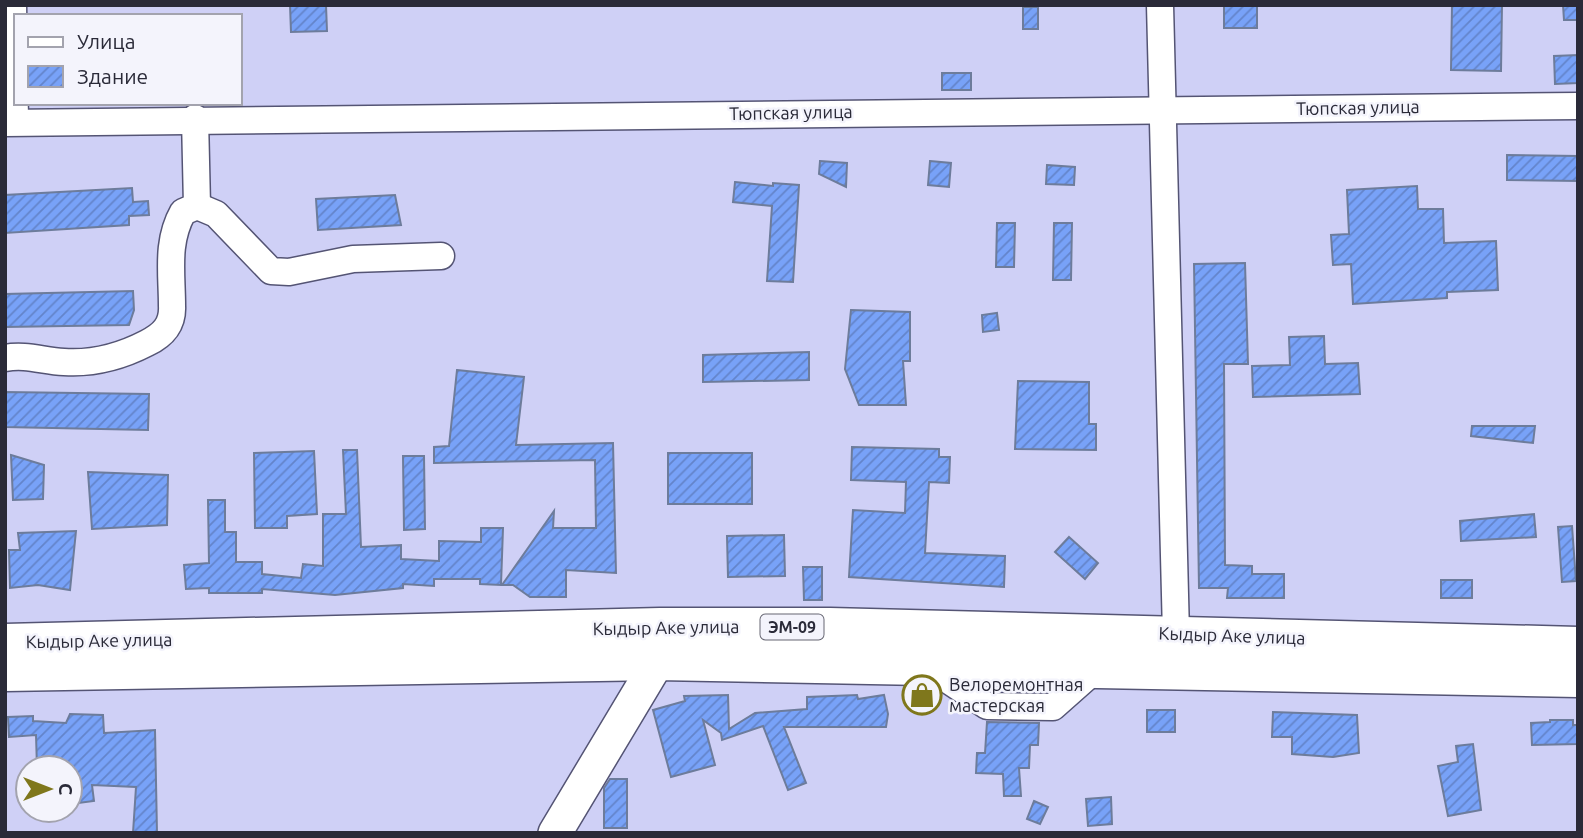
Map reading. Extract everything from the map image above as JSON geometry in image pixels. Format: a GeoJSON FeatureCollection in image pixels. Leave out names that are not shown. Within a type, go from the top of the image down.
{"type":"FeatureCollection","features":[{"type":"Feature","properties":{"kind":"highway","name":"Кыдыр Аке улица"},"geometry":{"type":"LineString","coordinates":[[5,672],[659,644],[830,627],[1578,646]]}},
{"type":"Feature","properties":{"kind":"highway","name":"Кыдыр Аке улица"},"geometry":{"type":"LineString","coordinates":[[5,643],[659,644],[928,667],[1097,667],[1578,678]]}},
{"type":"Feature","properties":{"kind":"main road"},"geometry":{"type":"LineString","coordinates":[[555,833],[659,644]]}},
{"type":"Feature","properties":{"kind":"street"},"geometry":{"type":"LineString","coordinates":[[10,121],[13,5]]}},
{"type":"Feature","properties":{"kind":"street"},"geometry":{"type":"LineString","coordinates":[[1160,5],[1176,634]]}},
{"type":"Feature","properties":{"kind":"street","name":"Тюпская улица"},"geometry":{"type":"LineString","coordinates":[[10,121],[1578,106]]}},
{"type":"Feature","properties":{"kind":"street"},"geometry":{"type":"LineString","coordinates":[[195,118],[197,206]]}},
{"type":"Feature","properties":{"kind":"street"},"geometry":{"type":"LineString","coordinates":[[5,358],[20,355],[62,362],[104,361],[159,337],[169,327],[173,311],[170,245],[183,212],[197,206],[216,214],[271,271],[289,272],[353,259],[440,256]]}},
{"type":"Feature","properties":{"kind":"building"},"geometry":{"type":"Polygon","coordinates":[[[290,5],[326,5],[327,31],[291,32],[290,5]]]}},
{"type":"Feature","properties":{"kind":"building"},"geometry":{"type":"Polygon","coordinates":[[[1224,5],[1257,5],[1257,28],[1224,28],[1224,5]]]}},
{"type":"Feature","properties":{"kind":"building"},"geometry":{"type":"Polygon","coordinates":[[[1452,5],[1502,5],[1501,71],[1451,70],[1452,5]]]}},
{"type":"Feature","properties":{"kind":"building"},"geometry":{"type":"Polygon","coordinates":[[[1563,5],[1578,5],[1578,20],[1564,20],[1563,5]]]}},
{"type":"Feature","properties":{"kind":"building"},"geometry":{"type":"Polygon","coordinates":[[[1023,7],[1038,7],[1038,29],[1023,29],[1023,7]]]}},
{"type":"Feature","properties":{"kind":"building"},"geometry":{"type":"Polygon","coordinates":[[[1578,55],[1578,83],[1555,84],[1554,56],[1578,55]]]}},
{"type":"Feature","properties":{"kind":"building"},"geometry":{"type":"Polygon","coordinates":[[[942,73],[971,73],[971,90],[942,90],[942,73]]]}},
{"type":"Feature","properties":{"kind":"building"},"geometry":{"type":"Polygon","coordinates":[[[1507,155],[1578,156],[1578,181],[1507,180],[1507,155]]]}},
{"type":"Feature","properties":{"kind":"building"},"geometry":{"type":"Polygon","coordinates":[[[820,161],[847,163],[846,187],[819,174],[820,161]]]}},
{"type":"Feature","properties":{"kind":"building"},"geometry":{"type":"Polygon","coordinates":[[[930,161],[951,163],[949,187],[928,185],[930,161]]]}},
{"type":"Feature","properties":{"kind":"building"},"geometry":{"type":"Polygon","coordinates":[[[1047,165],[1075,167],[1074,185],[1046,184],[1047,165]]]}},
{"type":"Feature","properties":{"kind":"building"},"geometry":{"type":"Polygon","coordinates":[[[735,182],[773,186],[773,183],[799,185],[793,282],[767,281],[772,206],[733,202],[735,182]]]}},
{"type":"Feature","properties":{"kind":"building"},"geometry":{"type":"Polygon","coordinates":[[[1417,186],[1418,209],[1443,209],[1444,243],[1496,241],[1498,290],[1447,292],[1447,298],[1353,304],[1351,264],[1333,265],[1331,235],[1349,234],[1347,190],[1417,186]]]}},
{"type":"Feature","properties":{"kind":"building"},"geometry":{"type":"Polygon","coordinates":[[[132,188],[133,202],[148,201],[149,215],[129,216],[129,225],[5,233],[5,195],[132,188]]]}},
{"type":"Feature","properties":{"kind":"building"},"geometry":{"type":"Polygon","coordinates":[[[395,195],[401,225],[318,230],[316,199],[395,195]]]}},
{"type":"Feature","properties":{"kind":"building"},"geometry":{"type":"Polygon","coordinates":[[[997,223],[1015,223],[1014,267],[996,267],[997,223]]]}},
{"type":"Feature","properties":{"kind":"building"},"geometry":{"type":"Polygon","coordinates":[[[1054,223],[1072,223],[1071,280],[1053,280],[1054,223]]]}},
{"type":"Feature","properties":{"kind":"building"},"geometry":{"type":"Polygon","coordinates":[[[1245,263],[1248,364],[1224,364],[1225,565],[1252,566],[1252,574],[1284,574],[1284,598],[1227,598],[1228,588],[1199,588],[1194,264],[1245,263]]]}},
{"type":"Feature","properties":{"kind":"building"},"geometry":{"type":"Polygon","coordinates":[[[133,291],[134,310],[129,325],[5,327],[5,294],[133,291]]]}},
{"type":"Feature","properties":{"kind":"building"},"geometry":{"type":"Polygon","coordinates":[[[851,310],[910,312],[910,361],[903,361],[906,405],[859,405],[845,369],[851,310]]]}},
{"type":"Feature","properties":{"kind":"building"},"geometry":{"type":"Polygon","coordinates":[[[997,313],[999,330],[983,332],[982,315],[997,313]]]}},
{"type":"Feature","properties":{"kind":"building"},"geometry":{"type":"Polygon","coordinates":[[[1324,336],[1325,364],[1358,363],[1360,394],[1253,397],[1252,366],[1290,365],[1289,337],[1324,336]]]}},
{"type":"Feature","properties":{"kind":"building"},"geometry":{"type":"Polygon","coordinates":[[[809,352],[809,380],[703,382],[703,355],[809,352]]]}},
{"type":"Feature","properties":{"kind":"building"},"geometry":{"type":"Polygon","coordinates":[[[457,370],[524,377],[516,445],[613,443],[616,573],[566,570],[566,597],[530,597],[513,585],[502,585],[554,511],[553,528],[596,528],[595,460],[434,463],[434,447],[449,446],[457,370]]]}},
{"type":"Feature","properties":{"kind":"building"},"geometry":{"type":"Polygon","coordinates":[[[1018,381],[1089,382],[1089,424],[1096,424],[1096,450],[1015,449],[1018,381]]]}},
{"type":"Feature","properties":{"kind":"building"},"geometry":{"type":"Polygon","coordinates":[[[5,392],[149,394],[148,430],[5,427],[5,392]]]}},
{"type":"Feature","properties":{"kind":"building"},"geometry":{"type":"Polygon","coordinates":[[[1472,426],[1535,426],[1533,443],[1471,436],[1472,426]]]}},
{"type":"Feature","properties":{"kind":"building"},"geometry":{"type":"Polygon","coordinates":[[[852,447],[939,449],[939,457],[950,457],[949,483],[929,482],[925,553],[1005,556],[1004,587],[849,577],[853,510],[905,513],[906,482],[851,480],[852,447]]]}},
{"type":"Feature","properties":{"kind":"building"},"geometry":{"type":"Polygon","coordinates":[[[343,450],[357,450],[361,547],[401,545],[401,559],[439,561],[439,541],[481,542],[481,528],[503,528],[501,585],[480,584],[480,579],[434,579],[434,586],[403,584],[403,588],[335,595],[262,589],[262,593],[209,593],[209,588],[186,589],[184,565],[209,563],[208,500],[225,500],[225,532],[236,532],[236,562],[262,562],[262,574],[301,578],[303,564],[323,566],[323,514],[346,514],[343,450]]]}},
{"type":"Feature","properties":{"kind":"building"},"geometry":{"type":"Polygon","coordinates":[[[314,451],[317,514],[287,516],[287,528],[255,528],[254,453],[314,451]]]}},
{"type":"Feature","properties":{"kind":"building"},"geometry":{"type":"Polygon","coordinates":[[[668,453],[752,453],[752,504],[668,504],[668,453]]]}},
{"type":"Feature","properties":{"kind":"building"},"geometry":{"type":"Polygon","coordinates":[[[11,455],[44,465],[43,499],[13,500],[11,455]]]}},
{"type":"Feature","properties":{"kind":"building"},"geometry":{"type":"Polygon","coordinates":[[[403,456],[424,456],[425,529],[404,530],[403,456]]]}},
{"type":"Feature","properties":{"kind":"building"},"geometry":{"type":"Polygon","coordinates":[[[88,472],[168,475],[167,525],[92,529],[88,472]]]}},
{"type":"Feature","properties":{"kind":"building"},"geometry":{"type":"Polygon","coordinates":[[[1534,514],[1536,537],[1461,541],[1460,521],[1534,514]]]}},
{"type":"Feature","properties":{"kind":"building"},"geometry":{"type":"Polygon","coordinates":[[[1572,526],[1576,581],[1562,582],[1558,527],[1572,526]]]}},
{"type":"Feature","properties":{"kind":"building"},"geometry":{"type":"Polygon","coordinates":[[[76,531],[70,590],[38,585],[10,588],[9,550],[20,550],[18,533],[76,531]]]}},
{"type":"Feature","properties":{"kind":"building"},"geometry":{"type":"Polygon","coordinates":[[[784,535],[785,576],[728,577],[727,536],[784,535]]]}},
{"type":"Feature","properties":{"kind":"building"},"geometry":{"type":"Polygon","coordinates":[[[1069,537],[1098,563],[1085,579],[1055,552],[1069,537]]]}},
{"type":"Feature","properties":{"kind":"building"},"geometry":{"type":"Polygon","coordinates":[[[803,567],[822,567],[822,600],[804,600],[803,567]]]}},
{"type":"Feature","properties":{"kind":"building"},"geometry":{"type":"Polygon","coordinates":[[[1441,580],[1472,580],[1472,598],[1441,598],[1441,580]]]}},
{"type":"Feature","properties":{"kind":"building"},"geometry":{"type":"Polygon","coordinates":[[[728,695],[729,729],[755,713],[807,709],[807,697],[857,695],[858,699],[884,695],[888,714],[886,727],[784,727],[806,783],[788,790],[763,726],[722,740],[721,733],[703,720],[715,765],[671,777],[653,710],[685,701],[684,696],[728,695]]]}},
{"type":"Feature","properties":{"kind":"building"},"geometry":{"type":"Polygon","coordinates":[[[1147,710],[1175,710],[1175,732],[1147,732],[1147,710]]]}},
{"type":"Feature","properties":{"kind":"building"},"geometry":{"type":"Polygon","coordinates":[[[1273,712],[1357,715],[1359,753],[1333,757],[1292,754],[1292,737],[1272,737],[1273,712]]]}},
{"type":"Feature","properties":{"kind":"building"},"geometry":{"type":"Polygon","coordinates":[[[70,714],[103,715],[104,733],[155,730],[157,833],[133,833],[136,787],[92,785],[94,801],[84,802],[84,754],[37,754],[36,735],[9,737],[8,717],[33,716],[33,721],[66,723],[70,714]]]}},
{"type":"Feature","properties":{"kind":"building"},"geometry":{"type":"Polygon","coordinates":[[[1573,720],[1573,725],[1578,725],[1578,744],[1532,745],[1531,723],[1573,720]]]}},
{"type":"Feature","properties":{"kind":"building"},"geometry":{"type":"Polygon","coordinates":[[[987,722],[1039,723],[1038,745],[1030,745],[1029,768],[1019,768],[1021,796],[1004,796],[1003,774],[976,773],[977,753],[985,753],[987,722]]]}},
{"type":"Feature","properties":{"kind":"building"},"geometry":{"type":"Polygon","coordinates":[[[1473,744],[1481,810],[1448,816],[1438,766],[1458,762],[1456,746],[1473,744]]]}},
{"type":"Feature","properties":{"kind":"building"},"geometry":{"type":"Polygon","coordinates":[[[610,779],[627,779],[627,828],[604,828],[604,788],[610,779]]]}},
{"type":"Feature","properties":{"kind":"building"},"geometry":{"type":"Polygon","coordinates":[[[1111,797],[1112,824],[1088,826],[1086,799],[1111,797]]]}},
{"type":"Feature","properties":{"kind":"building"},"geometry":{"type":"Polygon","coordinates":[[[1034,801],[1048,807],[1040,824],[1027,819],[1034,801]]]}},
{"type":"Feature","properties":{"kind":"place","name":"Велоремонтная мастерская"},"geometry":{"type":"Point","coordinates":[922,695]}}]}
